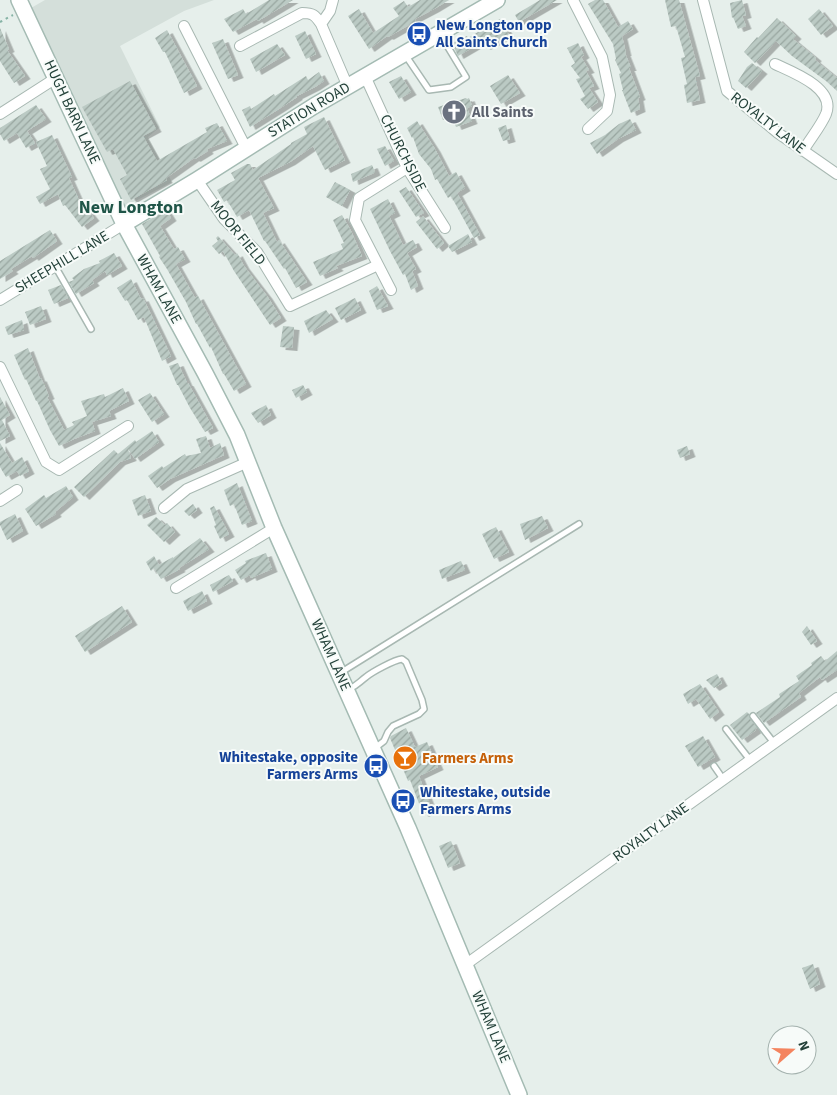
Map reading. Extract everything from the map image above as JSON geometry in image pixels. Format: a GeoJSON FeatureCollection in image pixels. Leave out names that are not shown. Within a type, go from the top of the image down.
{"type":"FeatureCollection","features":[{"type":"Feature","properties":{"kind":"street"},"geometry":{"type":"LineString","coordinates":[[321,24],[330,11],[334,0]]}},
{"type":"Feature","properties":{"kind":"street","name":"STATION ROAD"},"geometry":{"type":"LineString","coordinates":[[124,224],[314,106],[497,0]]}},
{"type":"Feature","properties":{"kind":"street"},"geometry":{"type":"LineString","coordinates":[[573,0],[602,58],[610,95],[607,111],[588,129]]}},
{"type":"Feature","properties":{"kind":"street","name":"ROYALTY LANE"},"geometry":{"type":"LineString","coordinates":[[703,0],[726,91],[778,133],[837,174]]}},
{"type":"Feature","properties":{"kind":"street","name":"HUGH BARN LANE"},"geometry":{"type":"LineString","coordinates":[[21,5],[124,224]]}},
{"type":"Feature","properties":{"kind":"street"},"geometry":{"type":"LineString","coordinates":[[240,46],[302,13],[310,13],[316,16],[321,24],[348,87]]}},
{"type":"Feature","properties":{"kind":"street"},"geometry":{"type":"LineString","coordinates":[[184,26],[246,148]]}},
{"type":"Feature","properties":{"kind":"street"},"geometry":{"type":"LineString","coordinates":[[775,64],[802,76],[823,92],[828,104],[826,113],[803,151]]}},
{"type":"Feature","properties":{"kind":"street","name":"CHURCHSIDE"},"geometry":{"type":"LineString","coordinates":[[365,76],[407,168],[445,228]]}},
{"type":"Feature","properties":{"kind":"street"},"geometry":{"type":"LineString","coordinates":[[0,114],[56,78]]}},
{"type":"Feature","properties":{"kind":"street"},"geometry":{"type":"LineString","coordinates":[[391,290],[356,220],[359,198],[407,168]]}},
{"type":"Feature","properties":{"kind":"street","name":"MOOR FIELD"},"geometry":{"type":"LineString","coordinates":[[197,180],[224,219],[257,252],[290,306],[378,265]]}},
{"type":"Feature","properties":{"kind":"street","name":"SHEEPHILL LANE"},"geometry":{"type":"LineString","coordinates":[[0,300],[124,224]]}},
{"type":"Feature","properties":{"kind":"street","name":"WHAM LANE"},"geometry":{"type":"LineString","coordinates":[[124,224],[237,434],[274,528],[408,828],[520,1095]]}},
{"type":"Feature","properties":{"kind":"street"},"geometry":{"type":"LineString","coordinates":[[0,367],[46,462],[59,470],[128,426]]}},
{"type":"Feature","properties":{"kind":"street"},"geometry":{"type":"LineString","coordinates":[[164,508],[187,489],[248,462]]}},
{"type":"Feature","properties":{"kind":"street"},"geometry":{"type":"LineString","coordinates":[[0,501],[17,490]]}},
{"type":"Feature","properties":{"kind":"street"},"geometry":{"type":"LineString","coordinates":[[176,588],[274,528]]}},
{"type":"Feature","properties":{"kind":"street","name":"ROYALTY LANE"},"geometry":{"type":"LineString","coordinates":[[465,965],[837,698]]}},
{"type":"Feature","properties":{"kind":"lane"},"geometry":{"type":"LineString","coordinates":[[404,54],[429,90],[451,87],[466,77],[439,34]]}},
{"type":"Feature","properties":{"kind":"lane"},"geometry":{"type":"LineString","coordinates":[[56,266],[91,329]]}},
{"type":"Feature","properties":{"kind":"lane"},"geometry":{"type":"LineString","coordinates":[[340,674],[580,524]]}},
{"type":"Feature","properties":{"kind":"lane"},"geometry":{"type":"LineString","coordinates":[[347,690],[359,685],[366,677],[398,659],[402,659],[406,662],[422,700],[424,706],[422,712],[393,726],[384,741],[372,750]]}},
{"type":"Feature","properties":{"kind":"lane"},"geometry":{"type":"LineString","coordinates":[[753,716],[774,743]]}},
{"type":"Feature","properties":{"kind":"lane"},"geometry":{"type":"LineString","coordinates":[[726,729],[751,760]]}},
{"type":"Feature","properties":{"kind":"lane"},"geometry":{"type":"LineString","coordinates":[[714,766],[723,780]]}},
{"type":"Feature","properties":{"kind":"path"},"geometry":{"type":"LineString","coordinates":[[0,22],[21,5]]}},
{"type":"Feature","properties":{"kind":"shaded area"},"geometry":{"type":"Polygon","coordinates":[[[45,0],[214,0],[184,11],[120,46],[160,127],[148,137],[172,182],[124,207],[31,8],[45,0]]]}},
{"type":"Feature","properties":{"kind":"building"},"geometry":{"type":"Polygon","coordinates":[[[269,0],[293,0],[258,21],[257,19],[233,32],[224,19],[243,9],[246,14],[269,0]]]}},
{"type":"Feature","properties":{"kind":"building"},"geometry":{"type":"Polygon","coordinates":[[[420,0],[449,0],[415,19],[416,21],[387,36],[369,49],[348,16],[359,9],[373,33],[399,16],[393,8],[404,1],[408,7],[420,0]]]}},
{"type":"Feature","properties":{"kind":"building"},"geometry":{"type":"Polygon","coordinates":[[[540,0],[557,0],[519,22],[515,15],[540,0]]]}},
{"type":"Feature","properties":{"kind":"building"},"geometry":{"type":"Polygon","coordinates":[[[595,0],[603,0],[618,27],[628,21],[633,29],[622,36],[625,53],[631,68],[629,68],[640,97],[638,98],[640,109],[631,113],[622,90],[619,74],[621,73],[615,60],[613,44],[588,4],[595,0]]]}},
{"type":"Feature","properties":{"kind":"building"},"geometry":{"type":"Polygon","coordinates":[[[665,0],[679,0],[700,76],[695,77],[700,100],[687,103],[684,85],[687,84],[681,58],[685,57],[676,26],[671,27],[665,0]]]}},
{"type":"Feature","properties":{"kind":"building"},"geometry":{"type":"Polygon","coordinates":[[[742,0],[746,15],[742,16],[746,26],[738,29],[732,18],[730,3],[742,0]]]}},
{"type":"Feature","properties":{"kind":"building"},"geometry":{"type":"Polygon","coordinates":[[[819,9],[833,26],[821,35],[808,19],[819,9]]]}},
{"type":"Feature","properties":{"kind":"building"},"geometry":{"type":"Polygon","coordinates":[[[777,18],[796,36],[793,39],[837,78],[837,91],[776,41],[755,63],[744,52],[777,18]]]}},
{"type":"Feature","properties":{"kind":"building"},"geometry":{"type":"Polygon","coordinates":[[[500,19],[509,35],[485,47],[482,42],[458,56],[452,43],[467,36],[468,38],[500,19]]]}},
{"type":"Feature","properties":{"kind":"building"},"geometry":{"type":"Polygon","coordinates":[[[0,28],[9,49],[7,50],[25,76],[14,83],[0,61],[0,28]]]}},
{"type":"Feature","properties":{"kind":"building"},"geometry":{"type":"Polygon","coordinates":[[[167,30],[197,86],[184,93],[165,52],[163,52],[155,38],[167,30]]]}},
{"type":"Feature","properties":{"kind":"building"},"geometry":{"type":"Polygon","coordinates":[[[305,31],[316,54],[306,59],[295,36],[305,31]]]}},
{"type":"Feature","properties":{"kind":"building"},"geometry":{"type":"Polygon","coordinates":[[[223,39],[238,75],[228,79],[212,43],[223,39]]]}},
{"type":"Feature","properties":{"kind":"building"},"geometry":{"type":"Polygon","coordinates":[[[578,43],[584,55],[581,57],[589,70],[586,71],[594,86],[589,88],[598,102],[588,109],[580,99],[585,96],[576,79],[580,78],[571,66],[575,63],[567,48],[578,43]]]}},
{"type":"Feature","properties":{"kind":"building"},"geometry":{"type":"Polygon","coordinates":[[[277,44],[285,55],[256,72],[250,59],[277,44]]]}},
{"type":"Feature","properties":{"kind":"building"},"geometry":{"type":"Polygon","coordinates":[[[752,63],[762,71],[746,88],[738,81],[752,63]]]}},
{"type":"Feature","properties":{"kind":"building"},"geometry":{"type":"Polygon","coordinates":[[[319,72],[324,81],[297,96],[250,127],[242,110],[250,106],[251,109],[306,76],[308,80],[319,72]]]}},
{"type":"Feature","properties":{"kind":"building"},"geometry":{"type":"Polygon","coordinates":[[[508,75],[520,93],[501,104],[490,86],[508,75]]]}},
{"type":"Feature","properties":{"kind":"building"},"geometry":{"type":"Polygon","coordinates":[[[401,76],[411,92],[399,99],[389,82],[401,76]]]}},
{"type":"Feature","properties":{"kind":"building"},"geometry":{"type":"Polygon","coordinates":[[[130,81],[156,129],[143,136],[157,161],[207,132],[205,128],[217,123],[227,141],[207,149],[208,151],[194,158],[166,178],[167,180],[131,200],[120,179],[127,175],[113,149],[107,152],[82,107],[130,81]]]}},
{"type":"Feature","properties":{"kind":"building","name":"All Saints"},"geometry":{"type":"Polygon","coordinates":[[[469,98],[472,106],[467,108],[472,121],[456,127],[452,117],[443,120],[438,107],[469,98]]]}},
{"type":"Feature","properties":{"kind":"building"},"geometry":{"type":"Polygon","coordinates":[[[36,105],[46,119],[27,131],[35,143],[26,148],[17,133],[4,141],[0,134],[0,128],[36,105]]]}},
{"type":"Feature","properties":{"kind":"building"},"geometry":{"type":"Polygon","coordinates":[[[324,117],[345,160],[325,170],[313,146],[290,162],[258,178],[274,208],[263,213],[277,242],[279,240],[307,282],[296,288],[285,268],[264,241],[249,210],[237,217],[227,200],[224,202],[217,190],[235,180],[231,173],[247,164],[250,164],[253,170],[307,134],[304,127],[324,117]]]}},
{"type":"Feature","properties":{"kind":"building"},"geometry":{"type":"Polygon","coordinates":[[[630,119],[636,130],[618,139],[597,154],[590,143],[630,119]]]}},
{"type":"Feature","properties":{"kind":"building"},"geometry":{"type":"Polygon","coordinates":[[[417,121],[449,176],[456,172],[465,188],[457,193],[480,235],[474,238],[451,196],[448,198],[437,179],[435,180],[431,169],[419,154],[413,137],[407,128],[417,121]]]}},
{"type":"Feature","properties":{"kind":"building"},"geometry":{"type":"Polygon","coordinates":[[[506,125],[510,139],[503,141],[498,128],[506,125]]]}},
{"type":"Feature","properties":{"kind":"building"},"geometry":{"type":"Polygon","coordinates":[[[52,135],[72,177],[69,178],[78,198],[94,218],[82,227],[65,205],[63,206],[58,194],[40,204],[36,197],[50,189],[40,169],[47,166],[36,142],[52,135]]]}},
{"type":"Feature","properties":{"kind":"building"},"geometry":{"type":"Polygon","coordinates":[[[385,146],[394,161],[385,166],[377,149],[385,146]]]}},
{"type":"Feature","properties":{"kind":"building"},"geometry":{"type":"Polygon","coordinates":[[[372,165],[374,173],[353,182],[351,174],[372,165]]]}},
{"type":"Feature","properties":{"kind":"building"},"geometry":{"type":"Polygon","coordinates":[[[335,182],[350,190],[342,206],[326,197],[335,182]]]}},
{"type":"Feature","properties":{"kind":"building"},"geometry":{"type":"Polygon","coordinates":[[[406,187],[424,213],[416,217],[399,191],[406,187]]]}},
{"type":"Feature","properties":{"kind":"building"},"geometry":{"type":"Polygon","coordinates":[[[388,199],[395,213],[389,216],[403,245],[413,240],[417,247],[407,253],[416,269],[412,271],[418,286],[411,290],[405,274],[403,275],[390,251],[370,209],[388,199]]]}},
{"type":"Feature","properties":{"kind":"building"},"geometry":{"type":"Polygon","coordinates":[[[166,210],[171,218],[160,226],[174,249],[178,247],[185,259],[176,264],[195,298],[198,296],[246,384],[234,391],[142,224],[166,210]]]}},
{"type":"Feature","properties":{"kind":"building"},"geometry":{"type":"Polygon","coordinates":[[[342,215],[362,256],[336,266],[338,268],[320,276],[313,262],[343,249],[341,244],[344,243],[333,220],[342,215]]]}},
{"type":"Feature","properties":{"kind":"building"},"geometry":{"type":"Polygon","coordinates":[[[423,216],[444,243],[437,249],[416,222],[423,216]]]}},
{"type":"Feature","properties":{"kind":"building"},"geometry":{"type":"Polygon","coordinates":[[[50,230],[57,241],[33,258],[32,256],[11,269],[13,271],[0,279],[0,261],[50,230]]]}},
{"type":"Feature","properties":{"kind":"building"},"geometry":{"type":"Polygon","coordinates":[[[468,234],[472,242],[452,252],[448,246],[468,234]]]}},
{"type":"Feature","properties":{"kind":"building"},"geometry":{"type":"Polygon","coordinates":[[[218,236],[235,255],[237,253],[281,318],[270,325],[223,251],[219,254],[212,246],[218,241],[216,238],[218,236]]]}},
{"type":"Feature","properties":{"kind":"building"},"geometry":{"type":"Polygon","coordinates":[[[114,253],[122,266],[107,275],[105,271],[92,280],[94,283],[76,294],[69,282],[74,280],[72,278],[84,269],[100,263],[99,261],[114,253]]]}},
{"type":"Feature","properties":{"kind":"building"},"geometry":{"type":"Polygon","coordinates":[[[131,279],[141,299],[143,298],[171,356],[162,361],[144,317],[138,320],[127,300],[125,301],[117,288],[131,279]]]}},
{"type":"Feature","properties":{"kind":"building"},"geometry":{"type":"Polygon","coordinates":[[[61,285],[68,298],[54,304],[48,290],[61,285]]]}},
{"type":"Feature","properties":{"kind":"building"},"geometry":{"type":"Polygon","coordinates":[[[377,286],[388,306],[377,310],[369,291],[377,286]]]}},
{"type":"Feature","properties":{"kind":"building"},"geometry":{"type":"Polygon","coordinates":[[[355,298],[361,310],[341,320],[335,308],[355,298]]]}},
{"type":"Feature","properties":{"kind":"building"},"geometry":{"type":"Polygon","coordinates":[[[41,306],[46,319],[30,325],[25,312],[41,306]]]}},
{"type":"Feature","properties":{"kind":"building"},"geometry":{"type":"Polygon","coordinates":[[[326,310],[333,319],[309,333],[304,321],[326,310]]]}},
{"type":"Feature","properties":{"kind":"building"},"geometry":{"type":"Polygon","coordinates":[[[22,320],[24,330],[8,335],[5,327],[22,320]]]}},
{"type":"Feature","properties":{"kind":"building"},"geometry":{"type":"Polygon","coordinates":[[[283,326],[294,327],[292,348],[280,347],[283,326]]]}},
{"type":"Feature","properties":{"kind":"building"},"geometry":{"type":"Polygon","coordinates":[[[28,348],[49,396],[47,397],[64,430],[74,425],[72,422],[87,416],[81,401],[104,394],[105,397],[123,388],[129,401],[109,411],[111,416],[92,422],[95,431],[59,446],[14,355],[28,348]]]}},
{"type":"Feature","properties":{"kind":"building"},"geometry":{"type":"Polygon","coordinates":[[[178,363],[187,383],[213,428],[205,432],[177,385],[169,366],[178,363]]]}},
{"type":"Feature","properties":{"kind":"building"},"geometry":{"type":"Polygon","coordinates":[[[303,385],[307,392],[296,398],[292,390],[303,385]]]}},
{"type":"Feature","properties":{"kind":"building"},"geometry":{"type":"Polygon","coordinates":[[[150,393],[164,414],[152,422],[138,400],[150,393]]]}},
{"type":"Feature","properties":{"kind":"building"},"geometry":{"type":"Polygon","coordinates":[[[0,397],[10,415],[2,420],[10,436],[0,441],[0,397]]]}},
{"type":"Feature","properties":{"kind":"building"},"geometry":{"type":"Polygon","coordinates":[[[266,405],[271,415],[258,423],[251,413],[266,405]]]}},
{"type":"Feature","properties":{"kind":"building"},"geometry":{"type":"Polygon","coordinates":[[[152,431],[159,442],[135,459],[128,449],[131,458],[120,462],[84,497],[74,487],[114,450],[118,454],[135,440],[136,442],[152,431]]]}},
{"type":"Feature","properties":{"kind":"building"},"geometry":{"type":"Polygon","coordinates":[[[206,436],[210,448],[220,443],[224,455],[170,479],[157,488],[148,476],[185,454],[186,456],[201,453],[196,439],[206,436]]]}},
{"type":"Feature","properties":{"kind":"building"},"geometry":{"type":"Polygon","coordinates":[[[0,443],[12,463],[22,457],[29,471],[20,476],[17,471],[6,477],[0,467],[0,443]]]}},
{"type":"Feature","properties":{"kind":"building"},"geometry":{"type":"Polygon","coordinates":[[[687,446],[690,454],[680,458],[677,450],[687,446]]]}},
{"type":"Feature","properties":{"kind":"building"},"geometry":{"type":"Polygon","coordinates":[[[237,483],[252,521],[242,525],[234,504],[230,506],[224,490],[237,483]]]}},
{"type":"Feature","properties":{"kind":"building"},"geometry":{"type":"Polygon","coordinates":[[[66,486],[73,497],[55,512],[56,514],[36,526],[25,509],[44,495],[46,498],[66,486]]]}},
{"type":"Feature","properties":{"kind":"building"},"geometry":{"type":"Polygon","coordinates":[[[145,495],[151,511],[138,516],[132,500],[145,495]]]}},
{"type":"Feature","properties":{"kind":"building"},"geometry":{"type":"Polygon","coordinates":[[[193,504],[197,510],[189,516],[184,511],[193,504]]]}},
{"type":"Feature","properties":{"kind":"building"},"geometry":{"type":"Polygon","coordinates":[[[214,506],[229,534],[220,539],[214,526],[216,525],[210,508],[214,506]]]}},
{"type":"Feature","properties":{"kind":"building"},"geometry":{"type":"Polygon","coordinates":[[[15,514],[23,531],[7,540],[0,522],[15,514]]]}},
{"type":"Feature","properties":{"kind":"building"},"geometry":{"type":"Polygon","coordinates":[[[542,516],[548,528],[525,540],[520,524],[542,516]]]}},
{"type":"Feature","properties":{"kind":"building"},"geometry":{"type":"Polygon","coordinates":[[[156,517],[165,525],[167,523],[175,532],[164,542],[147,525],[156,517]]]}},
{"type":"Feature","properties":{"kind":"building"},"geometry":{"type":"Polygon","coordinates":[[[496,527],[509,552],[494,559],[482,534],[496,527]]]}},
{"type":"Feature","properties":{"kind":"building"},"geometry":{"type":"Polygon","coordinates":[[[200,538],[209,549],[180,569],[161,579],[154,568],[151,571],[146,562],[154,556],[159,565],[173,558],[200,538]]]}},
{"type":"Feature","properties":{"kind":"building"},"geometry":{"type":"Polygon","coordinates":[[[266,553],[272,569],[251,578],[250,575],[241,580],[235,570],[246,563],[245,561],[266,553]]]}},
{"type":"Feature","properties":{"kind":"building"},"geometry":{"type":"Polygon","coordinates":[[[461,561],[465,570],[442,579],[439,570],[461,561]]]}},
{"type":"Feature","properties":{"kind":"building"},"geometry":{"type":"Polygon","coordinates":[[[229,575],[233,581],[213,592],[210,585],[229,575]]]}},
{"type":"Feature","properties":{"kind":"building"},"geometry":{"type":"Polygon","coordinates":[[[202,591],[207,601],[188,611],[183,601],[202,591]]]}},
{"type":"Feature","properties":{"kind":"building"},"geometry":{"type":"Polygon","coordinates":[[[122,606],[132,622],[85,652],[75,636],[122,606]]]}},
{"type":"Feature","properties":{"kind":"building"},"geometry":{"type":"Polygon","coordinates":[[[807,626],[817,641],[811,645],[802,632],[807,626]]]}},
{"type":"Feature","properties":{"kind":"building"},"geometry":{"type":"Polygon","coordinates":[[[837,651],[837,670],[822,680],[820,677],[799,693],[801,697],[764,723],[756,713],[780,697],[779,694],[799,681],[796,676],[812,665],[811,663],[821,656],[825,661],[837,651]]]}},
{"type":"Feature","properties":{"kind":"building"},"geometry":{"type":"Polygon","coordinates":[[[717,674],[722,683],[714,688],[706,680],[717,674]]]}},
{"type":"Feature","properties":{"kind":"building"},"geometry":{"type":"Polygon","coordinates":[[[700,684],[719,712],[710,719],[696,699],[688,704],[683,694],[700,684]]]}},
{"type":"Feature","properties":{"kind":"building"},"geometry":{"type":"Polygon","coordinates":[[[747,712],[757,728],[742,740],[730,725],[747,712]]]}},
{"type":"Feature","properties":{"kind":"building"},"geometry":{"type":"Polygon","coordinates":[[[406,728],[415,747],[427,742],[438,767],[419,776],[432,810],[423,814],[410,780],[408,781],[390,738],[406,728]]]}},
{"type":"Feature","properties":{"kind":"building"},"geometry":{"type":"Polygon","coordinates":[[[703,736],[715,757],[698,767],[685,746],[703,736]]]}},
{"type":"Feature","properties":{"kind":"building"},"geometry":{"type":"Polygon","coordinates":[[[451,841],[460,863],[448,868],[439,846],[451,841]]]}},
{"type":"Feature","properties":{"kind":"building"},"geometry":{"type":"Polygon","coordinates":[[[813,964],[820,984],[810,989],[802,968],[813,964]]]}},
{"type":"Feature","properties":{"kind":"place","name":"New Longton opp All Saints Church"},"geometry":{"type":"Point","coordinates":[419,34]}},
{"type":"Feature","properties":{"kind":"place","name":"All Saints"},"geometry":{"type":"Point","coordinates":[454,112]}},
{"type":"Feature","properties":{"kind":"place","name":"Farmers Arms"},"geometry":{"type":"Point","coordinates":[405,758]}},
{"type":"Feature","properties":{"kind":"place","name":"Whitestake, opposite Farmers Arms"},"geometry":{"type":"Point","coordinates":[376,766]}},
{"type":"Feature","properties":{"kind":"place","name":"Whitestake, outside Farmers Arms"},"geometry":{"type":"Point","coordinates":[403,801]}},
{"type":"Feature","properties":{"kind":"district","name":"New Longton"},"geometry":{"type":"Point","coordinates":[131,207]}}]}
